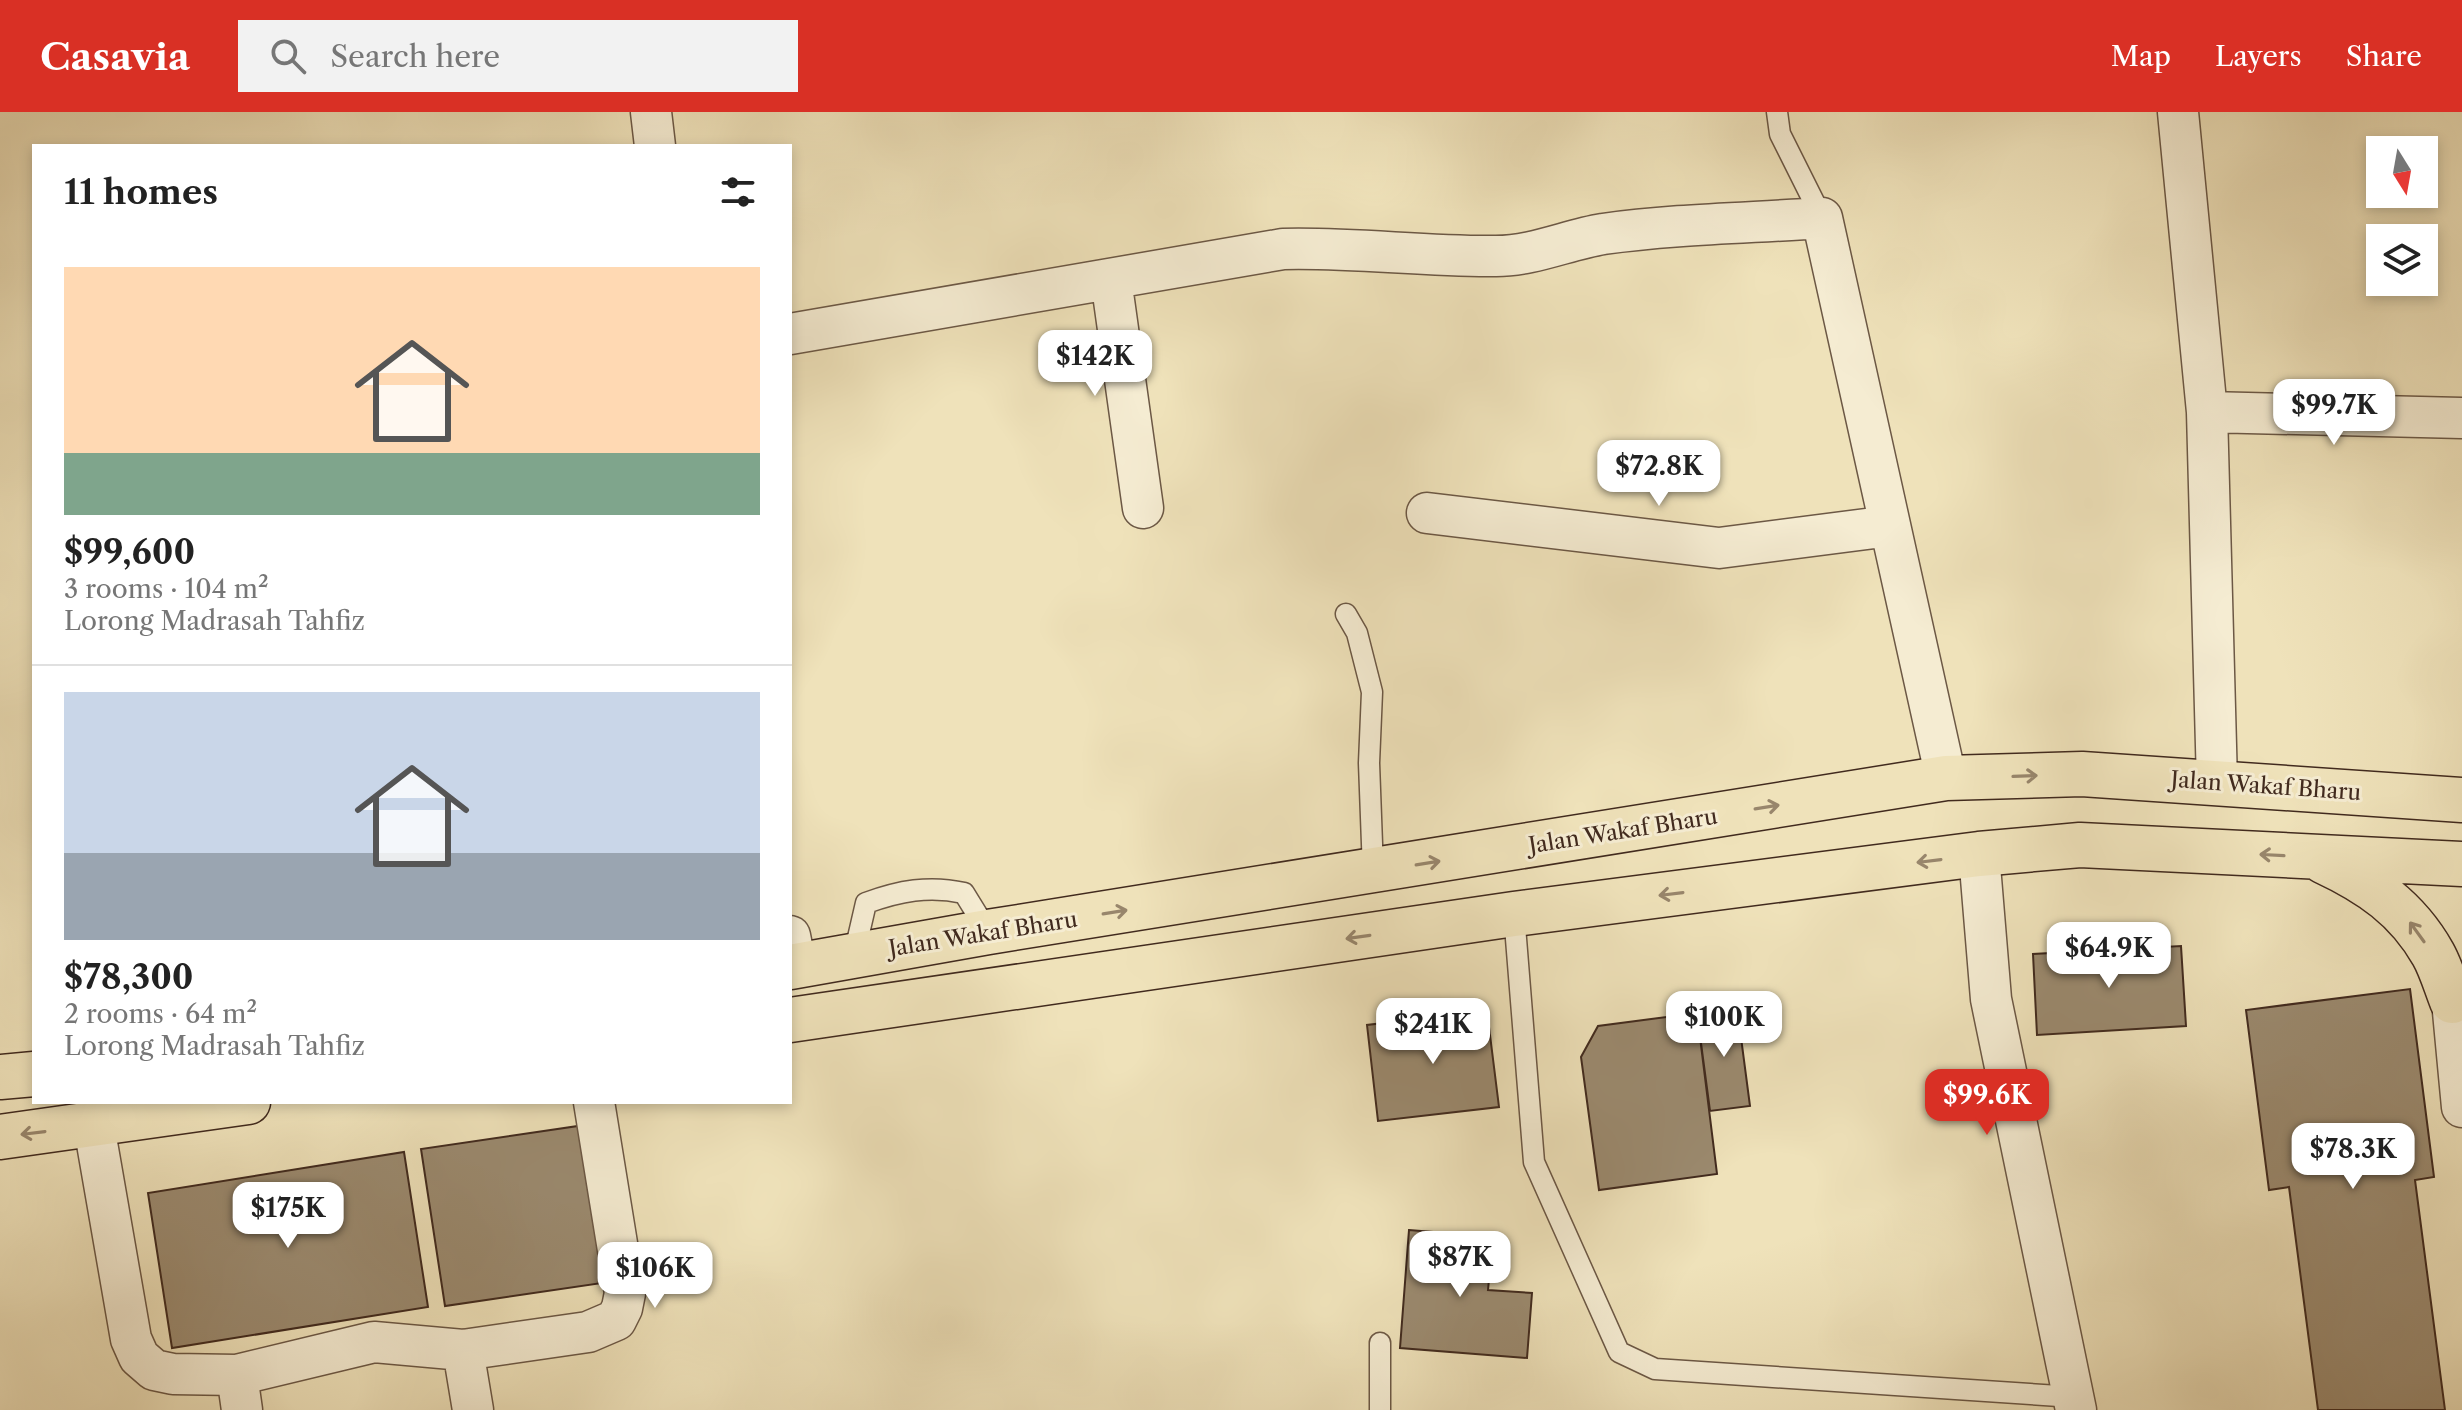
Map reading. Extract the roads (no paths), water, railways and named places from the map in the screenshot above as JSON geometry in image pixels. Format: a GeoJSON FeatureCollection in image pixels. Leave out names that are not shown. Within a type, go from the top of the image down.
{"type":"FeatureCollection","features":[{"type":"Feature","properties":{"kind":"main road","name":"Jalan Wakaf Bharu"},"geometry":{"type":"LineString","coordinates":[[792,956],[854,955],[1946,778],[2082,774],[2462,800]]}},
{"type":"Feature","properties":{"kind":"main road"},"geometry":{"type":"LineString","coordinates":[[792,1020],[1514,914],[1979,854],[2080,845],[2462,864]]}},
{"type":"Feature","properties":{"kind":"main road"},"geometry":{"type":"LineString","coordinates":[[2316,857],[2363,880],[2403,913],[2459,993]]}},
{"type":"Feature","properties":{"kind":"main road"},"geometry":{"type":"LineString","coordinates":[[0,1077],[32,1074]]}},
{"type":"Feature","properties":{"kind":"main road"},"geometry":{"type":"LineString","coordinates":[[0,1137],[235,1104]]}},
{"type":"Feature","properties":{"kind":"street"},"geometry":{"type":"LineString","coordinates":[[651,112],[655,144]]}},
{"type":"Feature","properties":{"kind":"street"},"geometry":{"type":"LineString","coordinates":[[2178,112],[2207,412],[2217,783]]}},
{"type":"Feature","properties":{"kind":"street"},"geometry":{"type":"LineString","coordinates":[[792,334],[1283,249],[1327,248],[1498,257],[1541,251],[1598,235],[1642,229],[1822,218],[1946,778]]}},
{"type":"Feature","properties":{"kind":"street"},"geometry":{"type":"LineString","coordinates":[[1111,279],[1143,508]]}},
{"type":"Feature","properties":{"kind":"street"},"geometry":{"type":"LineString","coordinates":[[2207,412],[2462,418]]}},
{"type":"Feature","properties":{"kind":"street"},"geometry":{"type":"LineString","coordinates":[[1427,513],[1719,548],[1890,526]]}},
{"type":"Feature","properties":{"kind":"street"},"geometry":{"type":"LineString","coordinates":[[1979,854],[1991,999],[2075,1404]]}},
{"type":"Feature","properties":{"kind":"street"},"geometry":{"type":"LineString","coordinates":[[2459,993],[2462,1107]]}},
{"type":"Feature","properties":{"kind":"street"},"geometry":{"type":"LineString","coordinates":[[94,1126],[131,1339],[139,1357],[154,1370],[239,1392],[374,1342],[463,1350],[588,1332],[616,1320],[625,1293],[594,1104]]}},
{"type":"Feature","properties":{"kind":"street"},"geometry":{"type":"LineString","coordinates":[[463,1350],[473,1410]]}},
{"type":"Feature","properties":{"kind":"lane"},"geometry":{"type":"LineString","coordinates":[[1777,112],[1780,134],[1822,218]]}},
{"type":"Feature","properties":{"kind":"lane"},"geometry":{"type":"LineString","coordinates":[[1346,614],[1357,633],[1372,692],[1369,763],[1373,871]]}},
{"type":"Feature","properties":{"kind":"lane"},"geometry":{"type":"LineString","coordinates":[[1514,914],[1534,1162],[1619,1352],[1655,1369],[2075,1404]]}},
{"type":"Feature","properties":{"kind":"lane"},"geometry":{"type":"LineString","coordinates":[[1380,1343],[1380,1410]]}}]}
